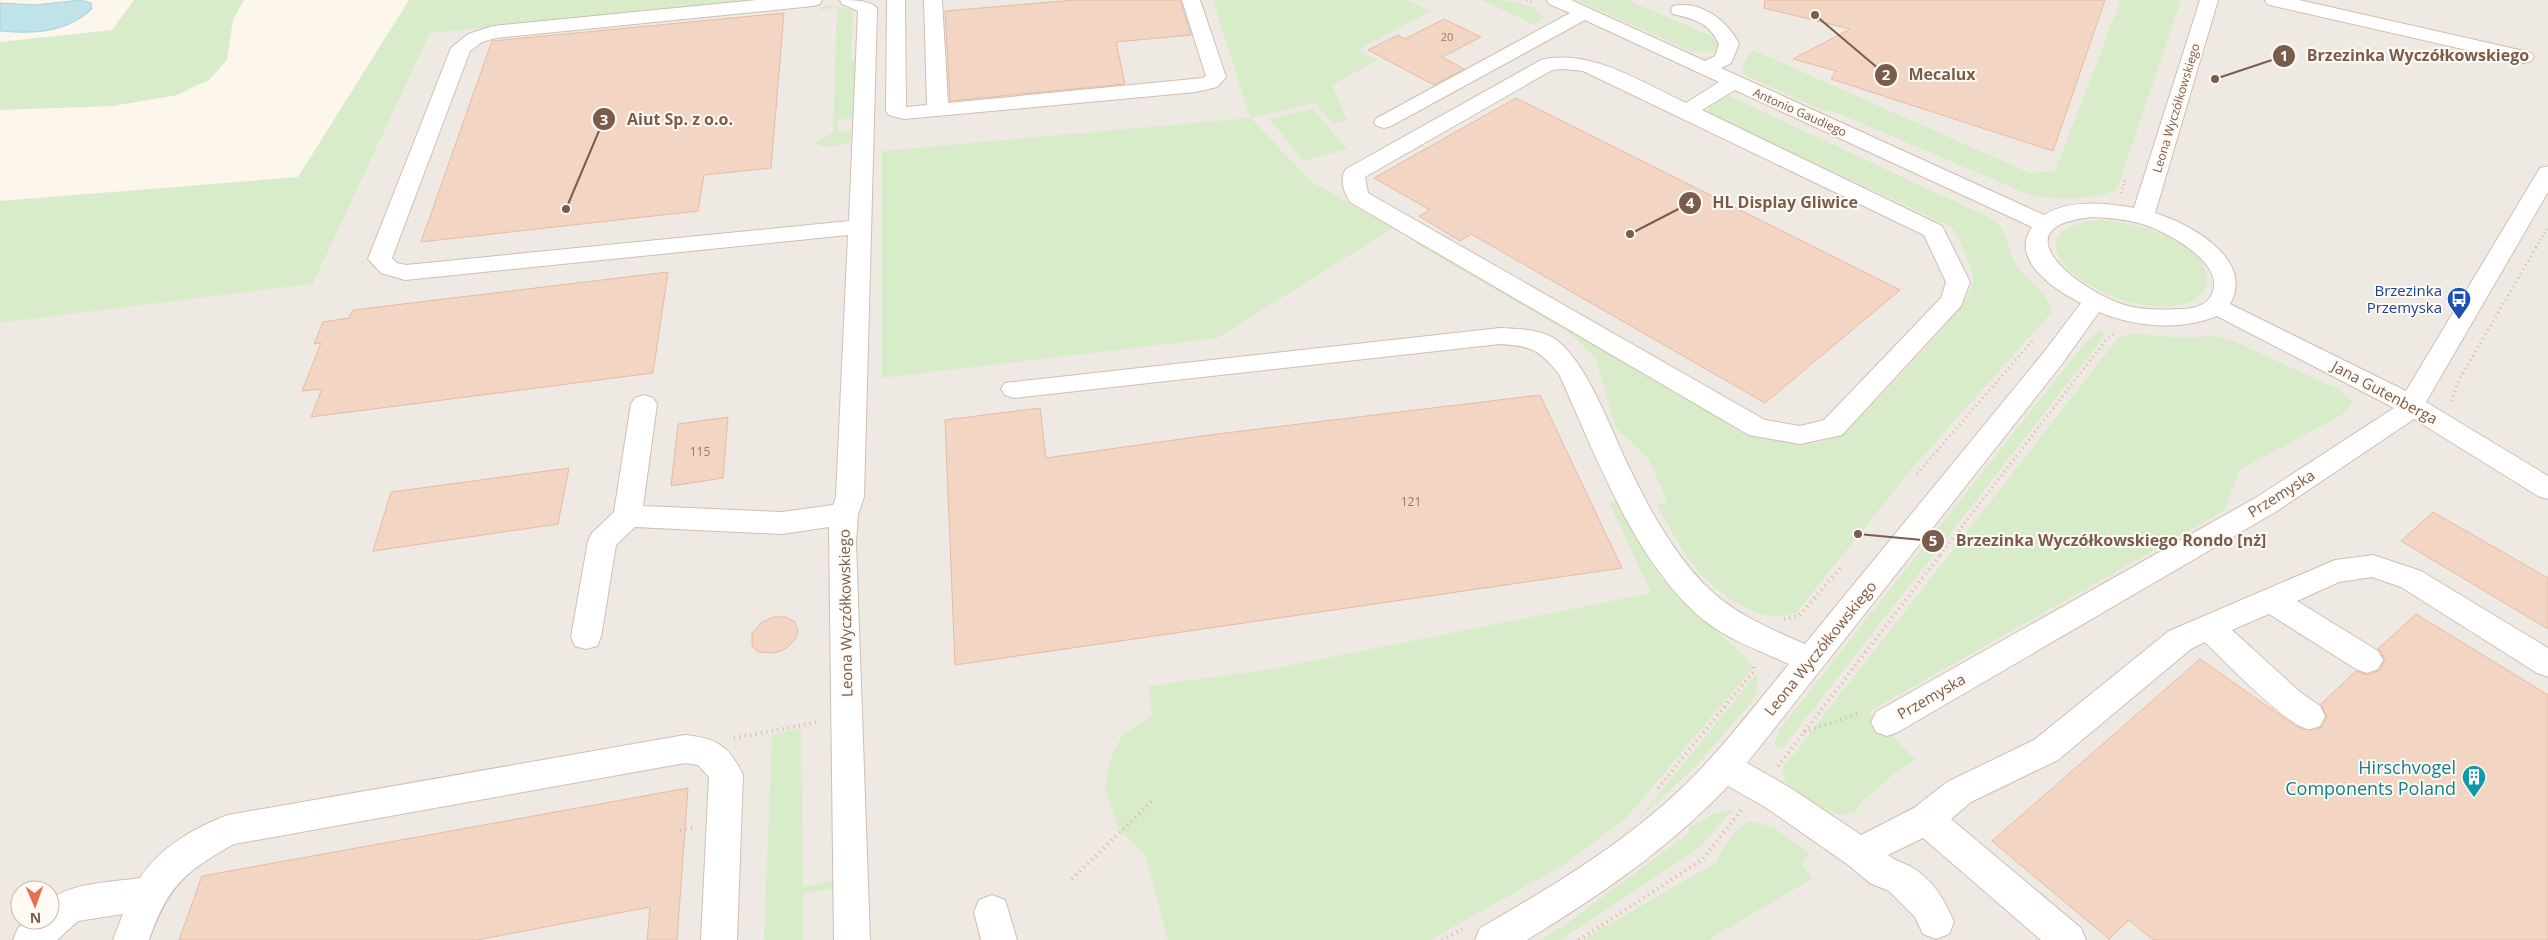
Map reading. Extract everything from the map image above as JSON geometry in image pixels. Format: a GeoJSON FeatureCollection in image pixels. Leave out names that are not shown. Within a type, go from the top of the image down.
{"type":"FeatureCollection","features":[{"type":"Feature","properties":{"kind":"street"},"geometry":{"type":"LineString","coordinates":[[813,0],[493,32],[475,38],[461,48],[380,260],[389,268],[404,273],[860,226]]}},
{"type":"Feature","properties":{"kind":"street","name":"Leona Wyczółkowskiego"},"geometry":{"type":"LineString","coordinates":[[849,0],[868,8],[850,497],[844,514],[842,543],[852,940]]}},
{"type":"Feature","properties":{"kind":"street"},"geometry":{"type":"LineString","coordinates":[[896,0],[896,111],[904,113],[1210,83],[1216,77],[1191,0]]}},
{"type":"Feature","properties":{"kind":"street","name":"Antonio Gaudiego"},"geometry":{"type":"LineString","coordinates":[[1556,0],[2045,224]]}},
{"type":"Feature","properties":{"kind":"street","name":"Leona Wyczółkowskiego"},"geometry":{"type":"LineString","coordinates":[[2143,217],[2209,0]]}},
{"type":"Feature","properties":{"kind":"street"},"geometry":{"type":"LineString","coordinates":[[2274,0],[2524,57]]}},
{"type":"Feature","properties":{"kind":"street"},"geometry":{"type":"LineString","coordinates":[[937,4],[938,111]]}},
{"type":"Feature","properties":{"kind":"street"},"geometry":{"type":"LineString","coordinates":[[1680,10],[1697,14],[1724,30],[1729,44],[1724,59],[1706,68]]}},
{"type":"Feature","properties":{"kind":"street"},"geometry":{"type":"LineString","coordinates":[[1384,122],[1585,13]]}},
{"type":"Feature","properties":{"kind":"street"},"geometry":{"type":"LineString","coordinates":[[1548,64],[1587,65],[1686,111],[1934,231],[1958,282],[1952,301],[1833,428],[1800,435],[1758,428],[1358,197],[1354,186],[1354,174],[1548,64]]}},
{"type":"Feature","properties":{"kind":"street"},"geometry":{"type":"LineString","coordinates":[[1686,111],[1734,82]]}},
{"type":"Feature","properties":{"kind":"street","name":"Przemyska"},"geometry":{"type":"LineString","coordinates":[[1892,718],[2267,504],[2402,416],[2411,405],[2548,173]]}},
{"type":"Feature","properties":{"kind":"street"},"geometry":{"type":"LineString","coordinates":[[2093,210],[2143,217],[2166,224],[2189,237],[2216,261],[2223,275],[2225,286],[2222,297],[2215,307],[2191,316],[2159,317],[2122,312],[2095,301],[2062,281],[2041,258],[2036,247],[2037,236],[2045,224],[2066,213],[2093,210]]}},
{"type":"Feature","properties":{"kind":"street","name":"Leona Wyczółkowskiego"},"geometry":{"type":"LineString","coordinates":[[1493,940],[1574,891],[1650,837],[1680,811],[1723,766],[2053,358],[2095,301]]}},
{"type":"Feature","properties":{"kind":"street","name":"Jana Gutenberga"},"geometry":{"type":"LineString","coordinates":[[2215,307],[2232,312],[2411,405],[2548,489]]}},
{"type":"Feature","properties":{"kind":"street"},"geometry":{"type":"LineString","coordinates":[[1014,389],[1500,336],[1535,338],[1554,350],[1570,371],[1643,521],[1681,581],[1716,612],[1810,660]]}},
{"type":"Feature","properties":{"kind":"street"},"geometry":{"type":"LineString","coordinates":[[586,637],[602,541],[628,516],[644,404]]}},
{"type":"Feature","properties":{"kind":"street"},"geometry":{"type":"LineString","coordinates":[[628,516],[782,523],[844,514]]}},
{"type":"Feature","properties":{"kind":"street"},"geometry":{"type":"LineString","coordinates":[[1723,766],[1777,798],[1871,863],[1959,792],[2046,750],[2180,640],[2336,571],[2373,566],[2411,579],[2548,664]]}},
{"type":"Feature","properties":{"kind":"street"},"geometry":{"type":"LineString","coordinates":[[2271,600],[2367,660]]}},
{"type":"Feature","properties":{"kind":"street"},"geometry":{"type":"LineString","coordinates":[[2208,627],[2289,701],[2309,716]]}},
{"type":"Feature","properties":{"kind":"street"},"geometry":{"type":"LineString","coordinates":[[131,940],[150,893],[159,879],[194,849],[228,830],[685,749],[703,751],[718,760],[726,775],[719,940]]}},
{"type":"Feature","properties":{"kind":"street"},"geometry":{"type":"LineString","coordinates":[[1926,820],[2068,940]]}},
{"type":"Feature","properties":{"kind":"street"},"geometry":{"type":"LineString","coordinates":[[31,940],[69,906],[150,893]]}},
{"type":"Feature","properties":{"kind":"path"},"geometry":{"type":"LineString","coordinates":[[2113,196],[2121,195],[2127,176]]}},
{"type":"Feature","properties":{"kind":"path"},"geometry":{"type":"LineString","coordinates":[[2454,407],[2451,403],[2451,396],[2460,378],[2548,228]]}},
{"type":"Feature","properties":{"kind":"path"},"geometry":{"type":"LineString","coordinates":[[1777,767],[2106,340],[2119,331]]}},
{"type":"Feature","properties":{"kind":"path"},"geometry":{"type":"LineString","coordinates":[[1917,474],[2011,365]]}},
{"type":"Feature","properties":{"kind":"path"},"geometry":{"type":"LineString","coordinates":[[1776,618],[1784,619],[1800,616],[1843,565]]}},
{"type":"Feature","properties":{"kind":"path"},"geometry":{"type":"LineString","coordinates":[[1654,793],[1753,672]]}},
{"type":"Feature","properties":{"kind":"path"},"geometry":{"type":"LineString","coordinates":[[1804,732],[1843,717],[1877,708],[1892,718]]}},
{"type":"Feature","properties":{"kind":"path"},"geometry":{"type":"LineString","coordinates":[[730,739],[846,717]]}},
{"type":"Feature","properties":{"kind":"path"},"geometry":{"type":"LineString","coordinates":[[1072,879],[1152,802]]}},
{"type":"Feature","properties":{"kind":"path"},"geometry":{"type":"LineString","coordinates":[[1579,940],[1703,859],[1741,811]]}},
{"type":"Feature","properties":{"kind":"shaded area"},"geometry":{"type":"Polygon","coordinates":[[[772,0],[2548,0],[2548,940],[0,940],[0,323],[313,284],[430,33],[772,0]]]}},
{"type":"Feature","properties":{"kind":"green space"},"geometry":{"type":"Polygon","coordinates":[[[134,0],[244,0],[233,20],[227,60],[209,80],[177,95],[113,106],[0,110],[0,42],[112,30],[134,0]]]}},
{"type":"Feature","properties":{"kind":"green space"},"geometry":{"type":"Polygon","coordinates":[[[409,0],[772,0],[430,33],[313,284],[0,323],[0,201],[298,177],[409,0]]]}},
{"type":"Feature","properties":{"kind":"green space"},"geometry":{"type":"Polygon","coordinates":[[[1213,0],[1407,0],[1431,11],[1357,50],[1378,60],[1332,85],[1347,120],[1333,124],[1315,103],[1251,118],[1310,181],[1393,228],[1217,338],[882,378],[882,151],[1250,118],[1213,0]]]}},
{"type":"Feature","properties":{"kind":"green space"},"geometry":{"type":"Polygon","coordinates":[[[1481,0],[1524,4],[1532,7],[1544,17],[1535,25],[1481,0]]]}},
{"type":"Feature","properties":{"kind":"green space"},"geometry":{"type":"Polygon","coordinates":[[[1577,0],[1628,0],[1729,44],[1717,51],[1692,52],[1577,0]]]}},
{"type":"Feature","properties":{"kind":"green space"},"geometry":{"type":"Polygon","coordinates":[[[2121,0],[2181,0],[2118,187],[2112,192],[2091,197],[2051,198],[2032,196],[1838,113],[1818,108],[1746,76],[1742,66],[1753,50],[2030,173],[2055,171],[2121,0]]]}},
{"type":"Feature","properties":{"kind":"green space"},"geometry":{"type":"Polygon","coordinates":[[[827,5],[846,8],[853,12],[851,56],[856,63],[855,118],[838,120],[838,132],[854,130],[853,140],[839,145],[822,146],[814,142],[833,133],[837,10],[833,7],[821,11],[822,7],[827,5]]]}},
{"type":"Feature","properties":{"kind":"green space"},"geometry":{"type":"Polygon","coordinates":[[[1729,96],[1990,218],[2002,230],[2015,263],[2048,300],[2051,313],[1914,466],[1797,612],[1784,616],[1770,616],[1755,612],[1727,597],[1704,577],[1684,552],[1657,504],[1668,502],[1648,458],[1616,428],[1595,357],[1567,331],[1416,244],[1422,240],[1770,438],[1790,443],[1810,444],[1838,435],[1848,430],[1877,400],[1954,314],[1967,296],[1973,283],[1969,263],[1958,237],[1951,227],[1815,163],[1794,157],[1712,117],[1708,112],[1708,105],[1729,96]]]}},
{"type":"Feature","properties":{"kind":"green space"},"geometry":{"type":"Polygon","coordinates":[[[1313,109],[1347,149],[1303,161],[1270,119],[1313,109]]]}},
{"type":"Feature","properties":{"kind":"green space"},"geometry":{"type":"Polygon","coordinates":[[[2102,220],[2146,228],[2191,249],[2200,260],[2206,272],[2207,283],[2204,291],[2188,303],[2170,307],[2148,306],[2102,292],[2082,280],[2066,267],[2057,252],[2056,243],[2058,237],[2070,227],[2102,220]]]}},
{"type":"Feature","properties":{"kind":"green space"},"geometry":{"type":"Polygon","coordinates":[[[2101,330],[2105,334],[2102,339],[1782,749],[1774,746],[1779,730],[2068,364],[2091,337],[2101,330]]]}},
{"type":"Feature","properties":{"kind":"green space"},"geometry":{"type":"Polygon","coordinates":[[[2134,333],[2178,338],[2210,336],[2229,339],[2340,390],[2352,402],[2342,415],[2239,470],[2225,510],[1868,712],[1916,760],[1900,769],[1860,803],[1857,811],[1841,815],[1823,809],[1794,793],[1786,782],[1782,769],[2118,338],[2134,333]]]}},
{"type":"Feature","properties":{"kind":"green space"},"geometry":{"type":"Polygon","coordinates":[[[1617,501],[1657,574],[1742,654],[1751,665],[1750,671],[1627,817],[1562,866],[1430,940],[1168,940],[1145,855],[1119,830],[1105,788],[1110,760],[1122,735],[1152,716],[1149,686],[1266,670],[1651,593],[1609,502],[1617,501]]]}},
{"type":"Feature","properties":{"kind":"green space"},"geometry":{"type":"Polygon","coordinates":[[[1757,673],[1757,692],[1750,704],[1695,767],[1637,821],[1757,673]]]}},
{"type":"Feature","properties":{"kind":"green space"},"geometry":{"type":"Polygon","coordinates":[[[801,728],[803,887],[832,881],[833,888],[803,894],[803,940],[764,940],[772,735],[801,728]]]}},
{"type":"Feature","properties":{"kind":"green space"},"geometry":{"type":"Polygon","coordinates":[[[1733,810],[1698,849],[1560,940],[1539,940],[1565,925],[1689,833],[1689,828],[1715,813],[1733,810]]]}},
{"type":"Feature","properties":{"kind":"green space"},"geometry":{"type":"Polygon","coordinates":[[[1749,821],[1773,827],[1810,854],[1801,864],[1813,878],[1708,940],[1582,940],[1717,862],[1730,839],[1738,829],[1749,821]]]}},
{"type":"Feature","properties":{"kind":"water"},"geometry":{"type":"Polygon","coordinates":[[[81,0],[91,3],[92,9],[71,23],[37,32],[0,31],[0,3],[35,5],[81,0]]]}},
{"type":"Feature","properties":{"kind":"building"},"geometry":{"type":"Polygon","coordinates":[[[1075,0],[1180,0],[1191,35],[1116,42],[1125,84],[950,101],[945,11],[1075,0]]]}},
{"type":"Feature","properties":{"kind":"building"},"geometry":{"type":"Polygon","coordinates":[[[1765,0],[2105,0],[2053,151],[1831,79],[1836,71],[1793,59],[1850,29],[1764,8],[1765,0]]]}},
{"type":"Feature","properties":{"kind":"building"},"geometry":{"type":"Polygon","coordinates":[[[784,13],[771,168],[704,175],[698,211],[421,242],[492,41],[784,13]]]}},
{"type":"Feature","properties":{"kind":"building"},"geometry":{"type":"Polygon","coordinates":[[[1444,19],[1481,37],[1442,57],[1464,69],[1434,85],[1368,50],[1398,35],[1405,39],[1444,19]]]}},
{"type":"Feature","properties":{"kind":"building"},"geometry":{"type":"Polygon","coordinates":[[[1516,98],[1900,290],[1765,403],[1471,234],[1460,241],[1419,216],[1430,210],[1374,178],[1516,98]]]}},
{"type":"Feature","properties":{"kind":"building"},"geometry":{"type":"Polygon","coordinates":[[[668,272],[653,373],[311,417],[322,389],[302,391],[321,343],[314,344],[323,322],[349,318],[353,310],[668,272]]]}},
{"type":"Feature","properties":{"kind":"building"},"geometry":{"type":"Polygon","coordinates":[[[1540,395],[1622,568],[955,665],[945,420],[1040,408],[1046,458],[1217,434],[1540,395]]]}},
{"type":"Feature","properties":{"kind":"building"},"geometry":{"type":"Polygon","coordinates":[[[728,417],[723,478],[671,486],[678,424],[728,417]]]}},
{"type":"Feature","properties":{"kind":"building"},"geometry":{"type":"Polygon","coordinates":[[[569,468],[558,524],[373,551],[391,492],[569,468]]]}},
{"type":"Feature","properties":{"kind":"building"},"geometry":{"type":"Polygon","coordinates":[[[2433,512],[2548,578],[2548,629],[2401,541],[2433,512]]]}},
{"type":"Feature","properties":{"kind":"building"},"geometry":{"type":"Polygon","coordinates":[[[2416,614],[2548,695],[2548,940],[2153,940],[2129,920],[2109,939],[1992,841],[2200,659],[2297,727],[2312,730],[2322,727],[2327,717],[2321,704],[2356,671],[2368,675],[2380,670],[2385,659],[2378,649],[2416,614]]]}},
{"type":"Feature","properties":{"kind":"building"},"geometry":{"type":"Polygon","coordinates":[[[774,617],[786,617],[795,622],[798,630],[796,638],[788,647],[781,651],[774,653],[758,652],[752,646],[752,633],[762,622],[774,617]]]}},
{"type":"Feature","properties":{"kind":"building"},"geometry":{"type":"Polygon","coordinates":[[[688,788],[677,940],[647,940],[650,907],[477,940],[179,940],[202,876],[688,788]]]}},
{"type":"Feature","properties":{"kind":"place","name":"Mecalux"},"geometry":{"type":"Point","coordinates":[1815,15]}},
{"type":"Feature","properties":{"kind":"place","name":"Brzezinka Wyczółkowskiego"},"geometry":{"type":"Point","coordinates":[2215,79]}},
{"type":"Feature","properties":{"kind":"place","name":"Aiut Sp. z o.o."},"geometry":{"type":"Point","coordinates":[566,209]}},
{"type":"Feature","properties":{"kind":"place","name":"HL Display Gliwice"},"geometry":{"type":"Point","coordinates":[1630,234]}},
{"type":"Feature","properties":{"kind":"place","name":"Brzezinka Przemyska"},"geometry":{"type":"Point","coordinates":[2459,320]}},
{"type":"Feature","properties":{"kind":"place","name":"Brzezinka Wyczółkowskiego Rondo [nż]"},"geometry":{"type":"Point","coordinates":[1858,534]}},
{"type":"Feature","properties":{"kind":"place","name":"Hirschvogel Components Poland"},"geometry":{"type":"Point","coordinates":[2474,798]}}]}
